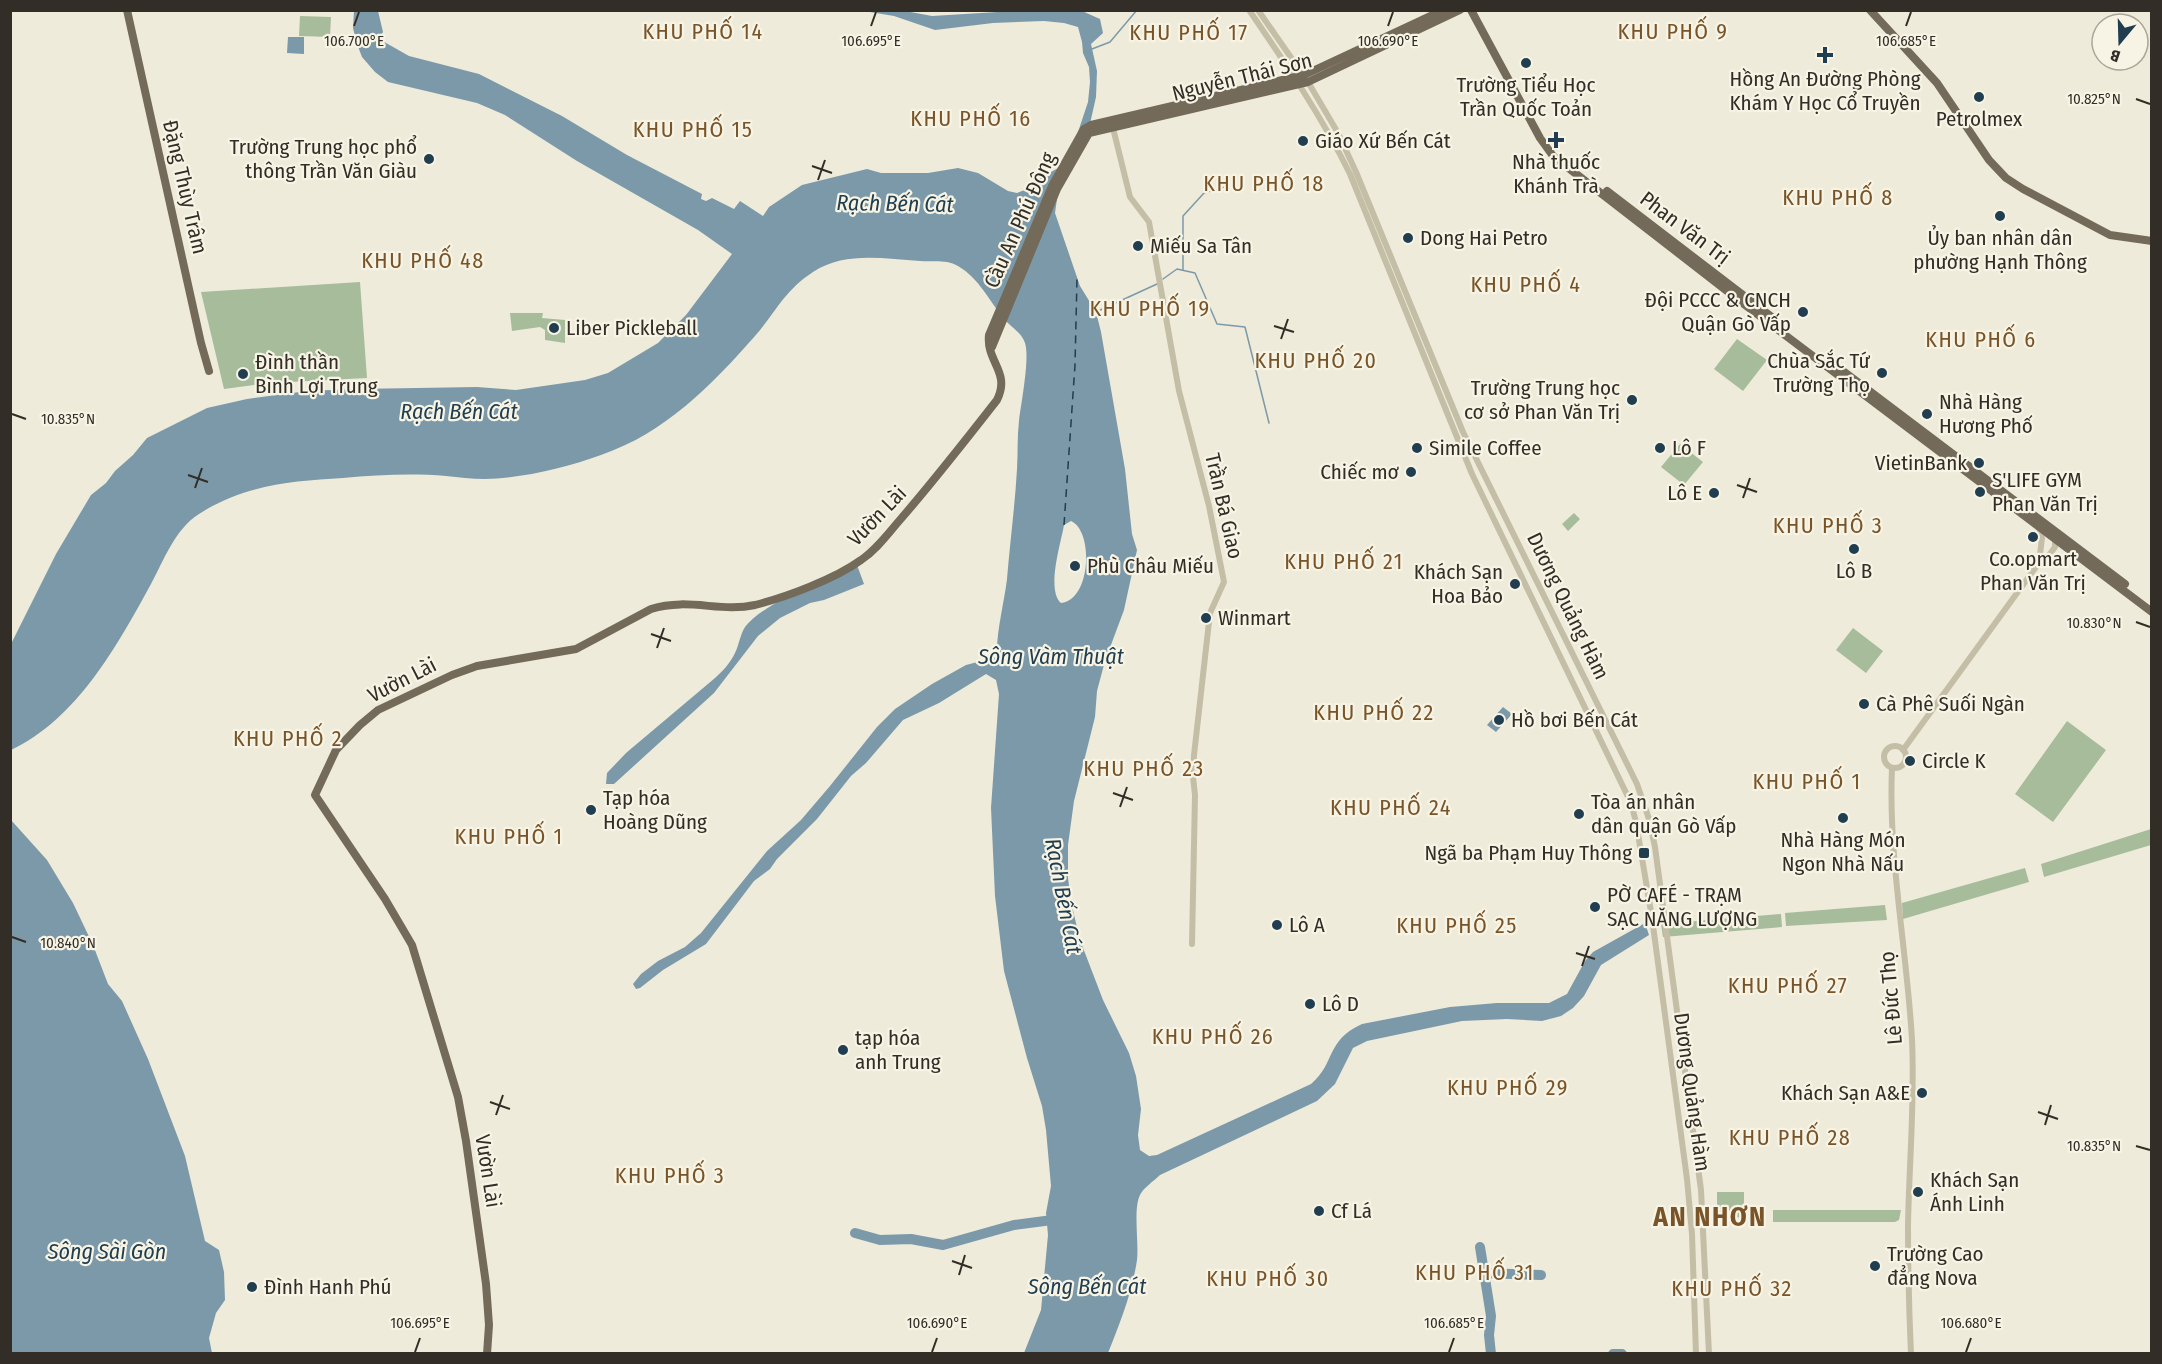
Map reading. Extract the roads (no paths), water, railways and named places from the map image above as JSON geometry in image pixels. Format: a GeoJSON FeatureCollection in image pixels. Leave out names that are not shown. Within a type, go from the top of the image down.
{"type":"FeatureCollection","features":[{"type":"Feature","properties":{"kind":"main road","name":"Đặng Thùy Trâm"},"geometry":{"type":"LineString","coordinates":[[127,10],[209,372]]}},
{"type":"Feature","properties":{"kind":"main road","name":"Nguyễn Thái Sơn"},"geometry":{"type":"LineString","coordinates":[[1302,79],[1443,10]]}},
{"type":"Feature","properties":{"kind":"main road","name":"Nguyễn Thái Sơn"},"geometry":{"type":"LineString","coordinates":[[1091,128],[1302,79],[1460,10]]}},
{"type":"Feature","properties":{"kind":"main road","name":"Phan Văn Trị"},"geometry":{"type":"LineString","coordinates":[[1471,10],[1516,89]]}},
{"type":"Feature","properties":{"kind":"main road","name":"Phan Văn Trị"},"geometry":{"type":"LineString","coordinates":[[1476,10],[1540,138],[1552,156],[1600,189],[2151,612]]}},
{"type":"Feature","properties":{"kind":"main road"},"geometry":{"type":"LineString","coordinates":[[1870,10],[1937,83],[1989,160],[2006,178],[2110,235],[2151,241]]}},
{"type":"Feature","properties":{"kind":"main road","name":"Cầu An Phú Đông"},"geometry":{"type":"LineString","coordinates":[[991,337],[1057,189],[1091,128]]}},
{"type":"Feature","properties":{"kind":"main road","name":"Phan Văn Trị"},"geometry":{"type":"LineString","coordinates":[[1600,189],[1784,334],[2039,526],[2151,605]]}},
{"type":"Feature","properties":{"kind":"main road","name":"Vườn Lài"},"geometry":{"type":"LineString","coordinates":[[487,1353],[489,1325],[486,1284],[458,1097],[412,945],[386,899],[315,792],[336,750],[360,725],[378,710],[452,675],[488,664],[576,648],[651,609],[662,606],[683,603],[738,607],[758,604],[821,581],[862,560],[917,501],[997,400],[1001,392],[1002,380],[992,354],[991,337]]}},
{"type":"Feature","properties":{"kind":"street","name":"Dương Quảng Hàm"},"geometry":{"type":"LineString","coordinates":[[1249,10],[1302,79]]}},
{"type":"Feature","properties":{"kind":"street","name":"Dương Quảng Hàm"},"geometry":{"type":"LineString","coordinates":[[1258,10],[1302,79],[1350,174],[1456,427],[1489,512],[1625,789],[1636,822],[1652,918],[1687,1179],[1692,1234],[1696,1353]]}},
{"type":"Feature","properties":{"kind":"street","name":"Trần Bá Giao"},"geometry":{"type":"LineString","coordinates":[[1112,124],[1130,197],[1149,222],[1179,391],[1209,506],[1224,582],[1210,613],[1192,777],[1195,805],[1192,944]]}},
{"type":"Feature","properties":{"kind":"street","name":"Dương Quảng Hàm"},"geometry":{"type":"LineString","coordinates":[[1456,427],[1631,772],[1649,819],[1655,847],[1699,1169],[1705,1243],[1709,1353]]}},
{"type":"Feature","properties":{"kind":"street","name":"Lê Đức Thọ"},"geometry":{"type":"LineString","coordinates":[[2039,526],[2043,538],[2039,563]]}},
{"type":"Feature","properties":{"kind":"street"},"geometry":{"type":"LineString","coordinates":[[2041,554],[2049,543],[2057,538]]}},
{"type":"Feature","properties":{"kind":"street","name":"Lê Đức Thọ"},"geometry":{"type":"LineString","coordinates":[[1903,750],[2039,563],[2044,562],[2055,547],[2057,538]]}},
{"type":"Feature","properties":{"kind":"street","name":"Lê Đức Thọ"},"geometry":{"type":"LineString","coordinates":[[1895,746],[1903,750],[1906,757],[1899,768],[1892,768],[1884,760],[1886,750],[1895,746]]}},
{"type":"Feature","properties":{"kind":"street","name":"Lê Đức Thọ"},"geometry":{"type":"LineString","coordinates":[[1892,768],[1890,803],[1912,1041],[1908,1226],[1911,1353]]}},
{"type":"Feature","properties":{"kind":"street"},"geometry":{"type":"LineString","coordinates":[[1636,822],[1649,819]]}},
{"type":"Feature","properties":{"kind":"water","name":"Sông Vàm Thuật"},"geometry":{"type":"Polygon","coordinates":[[[1029,10],[1082,11],[1100,19],[1103,33],[1091,44],[1097,71],[1096,97],[1087,137],[1058,192],[1055,213],[1080,286],[1096,312],[1101,332],[1125,469],[1132,534],[1137,550],[1124,610],[1105,661],[1097,691],[1095,717],[1074,801],[1068,845],[1068,878],[1080,940],[1103,1000],[1129,1053],[1136,1076],[1141,1109],[1138,1135],[1140,1150],[1149,1156],[1157,1155],[1311,1084],[1319,1076],[1336,1045],[1350,1031],[1362,1024],[1450,1007],[1497,1003],[1549,1003],[1567,994],[1585,961],[1593,952],[1645,923],[1649,935],[1601,965],[1584,996],[1573,1008],[1561,1016],[1542,1021],[1507,1019],[1462,1021],[1367,1041],[1353,1048],[1335,1084],[1317,1101],[1160,1175],[1144,1190],[1138,1201],[1135,1272],[1125,1308],[1108,1353],[1024,1353],[1041,1310],[1048,1235],[1046,1213],[1051,1186],[1042,1106],[1004,971],[995,896],[991,808],[999,694],[996,680],[986,674],[939,703],[903,720],[866,763],[851,776],[817,819],[770,869],[754,881],[706,944],[663,970],[640,988],[636,989],[633,984],[641,974],[658,961],[685,947],[701,933],[767,851],[801,820],[877,727],[895,709],[966,665],[997,657],[1014,510],[1018,427],[1026,370],[1026,350],[1021,336],[1005,320],[972,277],[958,266],[945,262],[879,258],[852,259],[826,265],[803,279],[795,287],[738,355],[685,406],[646,434],[624,446],[587,460],[544,472],[514,477],[480,479],[433,475],[369,476],[287,483],[250,491],[216,504],[191,520],[177,536],[124,632],[93,679],[56,720],[35,737],[11,750],[11,644],[56,554],[91,495],[106,483],[147,438],[207,408],[247,399],[307,391],[356,389],[477,387],[516,390],[585,380],[608,373],[658,343],[686,315],[732,254],[698,230],[577,161],[505,115],[477,103],[388,82],[375,72],[362,57],[353,28],[354,11],[378,11],[383,32],[379,39],[409,56],[479,74],[562,116],[627,155],[702,194],[701,199],[706,201],[712,198],[734,209],[740,201],[763,216],[769,207],[802,185],[867,169],[881,173],[928,173],[958,168],[978,173],[1008,191],[1017,193],[1062,166],[1072,150],[1088,102],[1089,67],[1083,53],[1078,27],[1044,21],[993,23],[935,30],[894,16],[864,11],[905,11],[932,16],[1029,10]],[[1071,521],[1064,525],[1055,577],[1057,597],[1061,603],[1071,599],[1078,590],[1086,565],[1086,551],[1078,527],[1071,521]]]}},
{"type":"Feature","properties":{"kind":"water"},"geometry":{"type":"Polygon","coordinates":[[[288,37],[304,37],[304,54],[287,53],[288,37]]]}},
{"type":"Feature","properties":{"kind":"water"},"geometry":{"type":"Polygon","coordinates":[[[857,565],[864,584],[824,600],[810,603],[780,618],[758,636],[714,693],[614,784],[606,784],[607,773],[626,753],[724,670],[735,653],[745,627],[754,618],[781,600],[857,565]]]}},
{"type":"Feature","properties":{"kind":"water","name":"Hồ bơi Bến Cát"},"geometry":{"type":"Polygon","coordinates":[[[1503,707],[1512,714],[1496,732],[1487,725],[1503,707]]]}},
{"type":"Feature","properties":{"kind":"water","name":"Sông Sài Gòn"},"geometry":{"type":"Polygon","coordinates":[[[11,820],[47,860],[73,903],[108,984],[122,1001],[148,1059],[185,1156],[205,1241],[219,1250],[224,1272],[225,1300],[216,1313],[209,1338],[212,1353],[11,1353],[11,820]]]}},
{"type":"Feature","properties":{"kind":"waterway"},"geometry":{"type":"LineString","coordinates":[[1092,49],[1110,42],[1137,10]]}},
{"type":"Feature","properties":{"kind":"waterway"},"geometry":{"type":"LineString","coordinates":[[1183,270],[1183,216],[1204,193],[1228,186]]}},
{"type":"Feature","properties":{"kind":"waterway"},"geometry":{"type":"LineString","coordinates":[[1163,279],[1177,269],[1195,273],[1217,324],[1245,327],[1269,423]]}},
{"type":"Feature","properties":{"kind":"waterway"},"geometry":{"type":"LineString","coordinates":[[1096,312],[1157,284]]}},
{"type":"Feature","properties":{"kind":"waterway"},"geometry":{"type":"LineString","coordinates":[[855,1233],[880,1240],[911,1239],[943,1245],[1014,1225],[1060,1219]]}},
{"type":"Feature","properties":{"kind":"waterway"},"geometry":{"type":"LineString","coordinates":[[1480,1247],[1491,1316],[1489,1335],[1491,1354]]}},
{"type":"Feature","properties":{"kind":"waterway"},"geometry":{"type":"LineString","coordinates":[[1484,1273],[1541,1275]]}},
{"type":"Feature","properties":{"kind":"waterway"},"geometry":{"type":"LineString","coordinates":[[1613,1354],[1622,1354]]}},
{"type":"Feature","properties":{"kind":"place","name":"Hồng An Đường Phòng Khám Y Học Cổ Truyền"},"geometry":{"type":"Point","coordinates":[1825,55]}},
{"type":"Feature","properties":{"kind":"place","name":"Trường Tiểu Học Trần Quốc Toản"},"geometry":{"type":"Point","coordinates":[1526,63]}},
{"type":"Feature","properties":{"kind":"place","name":"Petrolmex"},"geometry":{"type":"Point","coordinates":[1979,97]}},
{"type":"Feature","properties":{"kind":"place","name":"Nhà thuốc Khánh Trà"},"geometry":{"type":"Point","coordinates":[1556,140]}},
{"type":"Feature","properties":{"kind":"place","name":"Giáo Xứ Bến Cát"},"geometry":{"type":"Point","coordinates":[1303,141]}},
{"type":"Feature","properties":{"kind":"place","name":"Trường Trung học phổ thông Trần Văn Giàu"},"geometry":{"type":"Point","coordinates":[429,159]}},
{"type":"Feature","properties":{"kind":"place","name":"Ủy ban nhân dân phường Hạnh Thông"},"geometry":{"type":"Point","coordinates":[2000,216]}},
{"type":"Feature","properties":{"kind":"place","name":"Dong Hai Petro"},"geometry":{"type":"Point","coordinates":[1408,238]}},
{"type":"Feature","properties":{"kind":"place","name":"Miếu Sa Tân"},"geometry":{"type":"Point","coordinates":[1138,246]}},
{"type":"Feature","properties":{"kind":"place","name":"Đội PCCC & CNCH Quận Gò Vấp"},"geometry":{"type":"Point","coordinates":[1803,312]}},
{"type":"Feature","properties":{"kind":"place","name":"Liber Pickleball"},"geometry":{"type":"Point","coordinates":[554,328]}},
{"type":"Feature","properties":{"kind":"place","name":"Chùa Sắc Tứ Trường Thọ"},"geometry":{"type":"Point","coordinates":[1882,373]}},
{"type":"Feature","properties":{"kind":"place","name":"Đình thần Bình Lợi Trung"},"geometry":{"type":"Point","coordinates":[243,374]}},
{"type":"Feature","properties":{"kind":"place","name":"Trường Trung học cơ sở Phan Văn Trị"},"geometry":{"type":"Point","coordinates":[1632,400]}},
{"type":"Feature","properties":{"kind":"place","name":"Nhà Hàng Hương Phố"},"geometry":{"type":"Point","coordinates":[1927,414]}},
{"type":"Feature","properties":{"kind":"place","name":"Simile Coffee"},"geometry":{"type":"Point","coordinates":[1417,448]}},
{"type":"Feature","properties":{"kind":"place","name":"Lô F"},"geometry":{"type":"Point","coordinates":[1660,448]}},
{"type":"Feature","properties":{"kind":"place","name":"VietinBank"},"geometry":{"type":"Point","coordinates":[1979,463]}},
{"type":"Feature","properties":{"kind":"place","name":"Chiếc mơ"},"geometry":{"type":"Point","coordinates":[1411,472]}},
{"type":"Feature","properties":{"kind":"place","name":"S'LIFE GYM Phan Văn Trị"},"geometry":{"type":"Point","coordinates":[1980,492]}},
{"type":"Feature","properties":{"kind":"place","name":"Lô E"},"geometry":{"type":"Point","coordinates":[1714,493]}},
{"type":"Feature","properties":{"kind":"place","name":"Co.opmart Phan Văn Trị"},"geometry":{"type":"Point","coordinates":[2033,537]}},
{"type":"Feature","properties":{"kind":"place","name":"Lô B"},"geometry":{"type":"Point","coordinates":[1854,549]}},
{"type":"Feature","properties":{"kind":"place","name":"Phù Châu Miếu"},"geometry":{"type":"Point","coordinates":[1075,566]}},
{"type":"Feature","properties":{"kind":"place","name":"Khách Sạn Hoa Bảo"},"geometry":{"type":"Point","coordinates":[1515,584]}},
{"type":"Feature","properties":{"kind":"place","name":"Winmart"},"geometry":{"type":"Point","coordinates":[1206,618]}},
{"type":"Feature","properties":{"kind":"place","name":"Cà Phê Suối Ngàn"},"geometry":{"type":"Point","coordinates":[1864,704]}},
{"type":"Feature","properties":{"kind":"place","name":"Hồ bơi Bến Cát"},"geometry":{"type":"Point","coordinates":[1499,720]}},
{"type":"Feature","properties":{"kind":"place","name":"Circle K"},"geometry":{"type":"Point","coordinates":[1910,761]}},
{"type":"Feature","properties":{"kind":"place","name":"Tạp hóa Hoàng Dũng"},"geometry":{"type":"Point","coordinates":[591,810]}},
{"type":"Feature","properties":{"kind":"place","name":"Tòa án nhân dân quận Gò Vấp"},"geometry":{"type":"Point","coordinates":[1579,814]}},
{"type":"Feature","properties":{"kind":"place","name":"Nhà Hàng Món Ngon Nhà Nấu"},"geometry":{"type":"Point","coordinates":[1843,818]}},
{"type":"Feature","properties":{"kind":"place","name":"Ngã ba Phạm Huy Thông"},"geometry":{"type":"Point","coordinates":[1644,853]}},
{"type":"Feature","properties":{"kind":"place","name":"PỜ CAFÉ - TRẠM SẠC NĂNG LƯỢNG"},"geometry":{"type":"Point","coordinates":[1595,907]}},
{"type":"Feature","properties":{"kind":"place","name":"Lô A"},"geometry":{"type":"Point","coordinates":[1277,925]}},
{"type":"Feature","properties":{"kind":"place","name":"Lô D"},"geometry":{"type":"Point","coordinates":[1310,1004]}},
{"type":"Feature","properties":{"kind":"place","name":"tạp hóa anh Trung"},"geometry":{"type":"Point","coordinates":[843,1050]}},
{"type":"Feature","properties":{"kind":"place","name":"Khách Sạn A&E"},"geometry":{"type":"Point","coordinates":[1922,1093]}},
{"type":"Feature","properties":{"kind":"place","name":"Khách Sạn Ánh Linh"},"geometry":{"type":"Point","coordinates":[1918,1192]}},
{"type":"Feature","properties":{"kind":"place","name":"Cf Lá"},"geometry":{"type":"Point","coordinates":[1319,1211]}},
{"type":"Feature","properties":{"kind":"place","name":"Trường Cao đẳng Nova"},"geometry":{"type":"Point","coordinates":[1875,1266]}},
{"type":"Feature","properties":{"kind":"place","name":"Đình Hanh Phú"},"geometry":{"type":"Point","coordinates":[252,1287]}},
{"type":"Feature","properties":{"kind":"district","name":"KHU PHỐ 14"},"geometry":{"type":"Point","coordinates":[703,31]}},
{"type":"Feature","properties":{"kind":"district","name":"KHU PHỐ 9"},"geometry":{"type":"Point","coordinates":[1673,31]}},
{"type":"Feature","properties":{"kind":"district","name":"KHU PHỐ 17"},"geometry":{"type":"Point","coordinates":[1189,32]}},
{"type":"Feature","properties":{"kind":"district","name":"KHU PHỐ 16"},"geometry":{"type":"Point","coordinates":[971,118]}},
{"type":"Feature","properties":{"kind":"district","name":"KHU PHỐ 15"},"geometry":{"type":"Point","coordinates":[693,129]}},
{"type":"Feature","properties":{"kind":"district","name":"KHU PHỐ 18"},"geometry":{"type":"Point","coordinates":[1264,183]}},
{"type":"Feature","properties":{"kind":"district","name":"KHU PHỐ 8"},"geometry":{"type":"Point","coordinates":[1838,197]}},
{"type":"Feature","properties":{"kind":"district","name":"KHU PHỐ 48"},"geometry":{"type":"Point","coordinates":[423,260]}},
{"type":"Feature","properties":{"kind":"district","name":"KHU PHỐ 4"},"geometry":{"type":"Point","coordinates":[1526,284]}},
{"type":"Feature","properties":{"kind":"district","name":"KHU PHỐ 19"},"geometry":{"type":"Point","coordinates":[1150,308]}},
{"type":"Feature","properties":{"kind":"district","name":"KHU PHỐ 6"},"geometry":{"type":"Point","coordinates":[1981,339]}},
{"type":"Feature","properties":{"kind":"district","name":"KHU PHỐ 20"},"geometry":{"type":"Point","coordinates":[1316,360]}},
{"type":"Feature","properties":{"kind":"district","name":"KHU PHỐ 3"},"geometry":{"type":"Point","coordinates":[1828,525]}},
{"type":"Feature","properties":{"kind":"district","name":"KHU PHỐ 21"},"geometry":{"type":"Point","coordinates":[1344,561]}},
{"type":"Feature","properties":{"kind":"district","name":"KHU PHỐ 22"},"geometry":{"type":"Point","coordinates":[1374,712]}},
{"type":"Feature","properties":{"kind":"district","name":"KHU PHỐ 2"},"geometry":{"type":"Point","coordinates":[288,738]}},
{"type":"Feature","properties":{"kind":"district","name":"KHU PHỐ 23"},"geometry":{"type":"Point","coordinates":[1144,768]}},
{"type":"Feature","properties":{"kind":"district","name":"KHU PHỐ 1"},"geometry":{"type":"Point","coordinates":[1807,781]}},
{"type":"Feature","properties":{"kind":"district","name":"KHU PHỐ 24"},"geometry":{"type":"Point","coordinates":[1391,807]}},
{"type":"Feature","properties":{"kind":"district","name":"KHU PHỐ 1"},"geometry":{"type":"Point","coordinates":[509,836]}},
{"type":"Feature","properties":{"kind":"district","name":"KHU PHỐ 25"},"geometry":{"type":"Point","coordinates":[1457,925]}},
{"type":"Feature","properties":{"kind":"district","name":"KHU PHỐ 27"},"geometry":{"type":"Point","coordinates":[1788,985]}},
{"type":"Feature","properties":{"kind":"district","name":"KHU PHỐ 26"},"geometry":{"type":"Point","coordinates":[1213,1036]}},
{"type":"Feature","properties":{"kind":"district","name":"KHU PHỐ 29"},"geometry":{"type":"Point","coordinates":[1508,1087]}},
{"type":"Feature","properties":{"kind":"district","name":"KHU PHỐ 28"},"geometry":{"type":"Point","coordinates":[1790,1137]}},
{"type":"Feature","properties":{"kind":"district","name":"KHU PHỐ 3"},"geometry":{"type":"Point","coordinates":[670,1175]}},
{"type":"Feature","properties":{"kind":"district","name":"AN NHƠN"},"geometry":{"type":"Point","coordinates":[1710,1217]}},
{"type":"Feature","properties":{"kind":"district","name":"KHU PHỐ 31"},"geometry":{"type":"Point","coordinates":[1475,1272]}},
{"type":"Feature","properties":{"kind":"district","name":"KHU PHỐ 30"},"geometry":{"type":"Point","coordinates":[1268,1278]}},
{"type":"Feature","properties":{"kind":"district","name":"KHU PHỐ 32"},"geometry":{"type":"Point","coordinates":[1732,1288]}},
{"type":"Feature","properties":{"kind":"water label","name":"Rạch Bến Cát"},"geometry":{"type":"Point","coordinates":[895,203]}},
{"type":"Feature","properties":{"kind":"water label","name":"Rạch Bến Cát"},"geometry":{"type":"Point","coordinates":[459,411]}},
{"type":"Feature","properties":{"kind":"water label","name":"Rạch Bến Cát"},"geometry":{"type":"Point","coordinates":[1064,896]}},
{"type":"Feature","properties":{"kind":"water label","name":"Sông Bến Cát"},"geometry":{"type":"Point","coordinates":[1087,1286]}}]}
